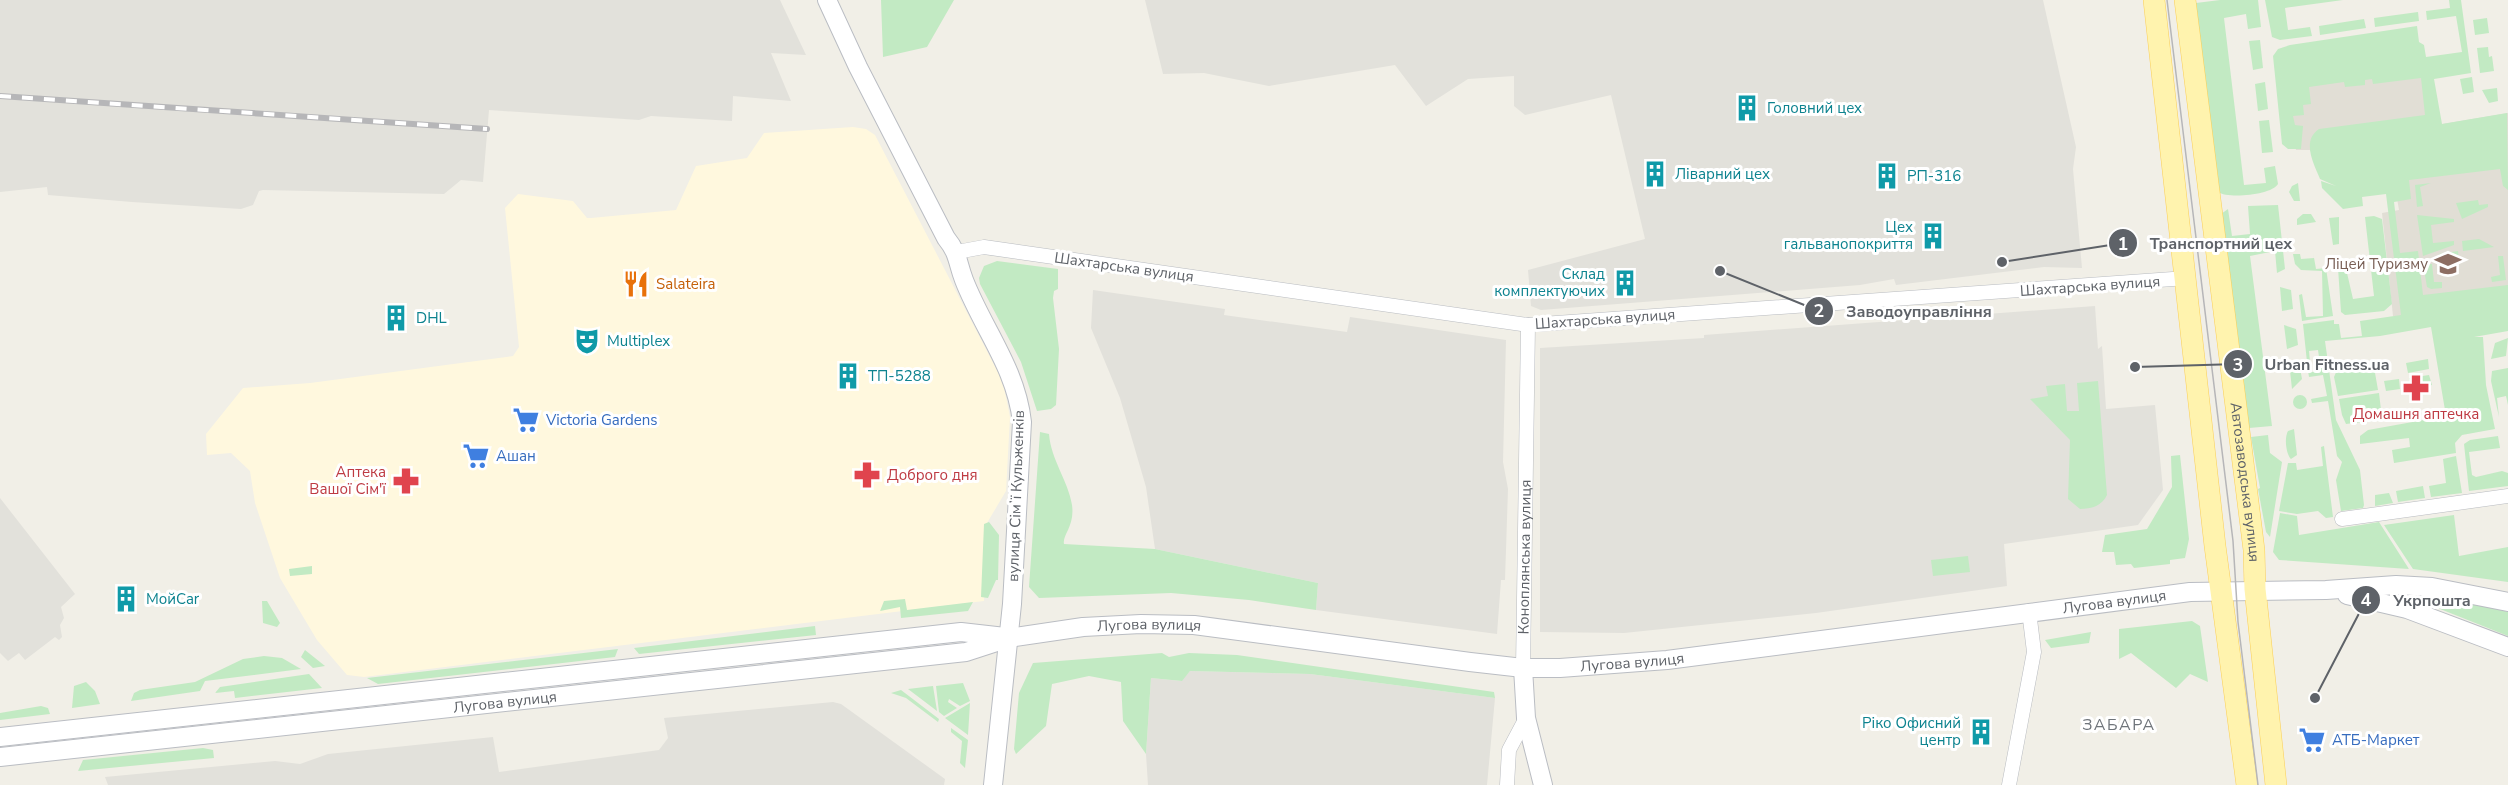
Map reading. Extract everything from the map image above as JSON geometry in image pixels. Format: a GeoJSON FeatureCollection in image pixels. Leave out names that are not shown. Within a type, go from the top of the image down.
{"type":"FeatureCollection","features":[{"type":"Feature","properties":{"kind":"main road","name":"вулиця Сімʼї Кульженків"},"geometry":{"type":"LineString","coordinates":[[827,0],[908,165],[946,238],[957,252],[964,279],[1007,365],[1019,399],[1022,422],[1009,638],[993,785]]}},
{"type":"Feature","properties":{"kind":"main road"},"geometry":{"type":"LineString","coordinates":[[2154,0],[2222,591],[2247,785]]}},
{"type":"Feature","properties":{"kind":"main road","name":"Автозаводська вулиця"},"geometry":{"type":"LineString","coordinates":[[2185,0],[2254,550],[2254,589],[2276,785]]}},
{"type":"Feature","properties":{"kind":"main road"},"geometry":{"type":"LineString","coordinates":[[2326,590],[2396,585],[2432,586],[2508,602]]}},
{"type":"Feature","properties":{"kind":"main road","name":"Лугова вулиця"},"geometry":{"type":"LineString","coordinates":[[0,757],[966,652],[1009,638],[1083,627],[1141,624],[1194,625],[1523,668],[1592,666],[1667,660],[2170,594],[2254,589],[2326,590]]}},
{"type":"Feature","properties":{"kind":"main road"},"geometry":{"type":"LineString","coordinates":[[2326,590],[2407,609],[2508,647]]}},
{"type":"Feature","properties":{"kind":"main road","name":"Лугова вулиця"},"geometry":{"type":"LineString","coordinates":[[0,737],[961,632],[1009,638]]}},
{"type":"Feature","properties":{"kind":"main road","name":"Коноплянська вулиця"},"geometry":{"type":"LineString","coordinates":[[1523,668],[1526,718],[1543,785]]}},
{"type":"Feature","properties":{"kind":"street","name":"Шахтарська вулиця"},"geometry":{"type":"LineString","coordinates":[[957,252],[984,247],[1528,325],[2187,278]]}},
{"type":"Feature","properties":{"kind":"street","name":"Коноплянська вулиця"},"geometry":{"type":"LineString","coordinates":[[1523,668],[1528,325]]}},
{"type":"Feature","properties":{"kind":"street"},"geometry":{"type":"LineString","coordinates":[[2342,519],[2508,496]]}},
{"type":"Feature","properties":{"kind":"street"},"geometry":{"type":"LineString","coordinates":[[2009,785],[2034,652],[2029,611]]}},
{"type":"Feature","properties":{"kind":"street"},"geometry":{"type":"LineString","coordinates":[[1506,785],[1509,750],[1526,718]]}},
{"type":"Feature","properties":{"kind":"shaded area"},"geometry":{"type":"Polygon","coordinates":[[[0,0],[780,0],[806,55],[771,53],[791,101],[733,96],[732,121],[651,116],[639,120],[489,110],[483,182],[461,180],[444,194],[263,190],[259,191],[253,205],[241,209],[132,202],[48,195],[47,187],[0,192],[0,0]]]}},
{"type":"Feature","properties":{"kind":"shaded area"},"geometry":{"type":"Polygon","coordinates":[[[1145,0],[2043,0],[2076,147],[2073,169],[2082,268],[2044,267],[1896,285],[1894,279],[1860,285],[1541,310],[1531,306],[1528,270],[1645,239],[1611,95],[1525,115],[1514,106],[1514,76],[1468,79],[1426,106],[1395,65],[1269,86],[1204,73],[1163,74],[1145,0]]]}},
{"type":"Feature","properties":{"kind":"shaded area"},"geometry":{"type":"Polygon","coordinates":[[[2420,43],[2436,125],[2508,113],[2508,326],[2431,327],[2393,316],[2382,213],[2399,210],[2392,169],[2325,175],[2310,150],[2296,150],[2284,63],[2420,43]]]}},
{"type":"Feature","properties":{"kind":"shaded area"},"geometry":{"type":"Polygon","coordinates":[[[853,127],[866,129],[875,135],[1003,382],[1010,417],[1006,491],[987,523],[984,601],[364,677],[347,675],[317,640],[280,578],[255,503],[250,471],[231,453],[207,455],[206,434],[243,388],[310,383],[513,356],[519,347],[505,208],[518,194],[573,201],[587,218],[676,210],[696,166],[747,158],[764,133],[853,127]]]}},
{"type":"Feature","properties":{"kind":"shaded area"},"geometry":{"type":"Polygon","coordinates":[[[1093,290],[1225,309],[1224,315],[1347,332],[1350,317],[1506,340],[1503,462],[1508,489],[1505,580],[1501,580],[1497,634],[1316,610],[1318,583],[1155,549],[1146,487],[1120,398],[1091,328],[1093,290]]]}},
{"type":"Feature","properties":{"kind":"shaded area"},"geometry":{"type":"Polygon","coordinates":[[[2095,306],[2098,349],[2102,346],[2106,409],[2155,405],[2163,490],[2138,525],[2004,544],[2007,586],[1816,613],[1624,633],[1540,632],[1540,348],[1704,338],[1704,335],[2095,306]]]}},
{"type":"Feature","properties":{"kind":"shaded area"},"geometry":{"type":"Polygon","coordinates":[[[0,498],[75,594],[61,607],[64,618],[60,625],[62,637],[59,640],[55,637],[25,660],[19,653],[8,661],[0,653],[0,498]]]}},
{"type":"Feature","properties":{"kind":"shaded area"},"geometry":{"type":"Polygon","coordinates":[[[1190,671],[1310,674],[1495,698],[1487,785],[1148,785],[1146,754],[1151,678],[1181,681],[1190,671]]]}},
{"type":"Feature","properties":{"kind":"shaded area"},"geometry":{"type":"Polygon","coordinates":[[[833,702],[841,704],[945,779],[944,785],[108,785],[105,777],[275,761],[300,764],[328,754],[493,737],[499,772],[659,750],[668,738],[664,718],[833,702]]]}},
{"type":"Feature","properties":{"kind":"green space"},"geometry":{"type":"Polygon","coordinates":[[[881,0],[954,0],[927,47],[883,57],[881,0]]]}},
{"type":"Feature","properties":{"kind":"green space"},"geometry":{"type":"Polygon","coordinates":[[[2220,0],[2258,0],[2261,27],[2248,29],[2246,14],[2224,18],[2244,185],[2266,183],[2264,168],[2275,166],[2278,184],[2268,191],[2250,195],[2218,192],[2196,3],[2220,0]]]}},
{"type":"Feature","properties":{"kind":"green space"},"geometry":{"type":"Polygon","coordinates":[[[2265,0],[2343,0],[2285,8],[2288,30],[2310,27],[2312,36],[2280,40],[2272,37],[2265,0]]]}},
{"type":"Feature","properties":{"kind":"green space"},"geometry":{"type":"Polygon","coordinates":[[[2449,0],[2461,0],[2471,73],[2434,79],[2442,124],[2507,113],[2508,190],[2503,186],[2500,169],[2409,180],[2411,199],[2394,202],[2400,253],[2418,251],[2423,295],[2508,285],[2508,331],[2474,337],[2483,337],[2486,385],[2495,429],[2462,435],[2455,443],[2456,453],[2394,463],[2392,450],[2410,447],[2409,438],[2360,444],[2360,436],[2368,430],[2446,416],[2431,327],[2380,336],[2325,341],[2336,420],[2360,470],[2364,505],[2363,508],[2341,511],[2336,480],[2342,462],[2337,456],[2328,401],[2312,403],[2311,399],[2327,396],[2323,375],[2309,377],[2307,365],[2310,365],[2312,372],[2321,371],[2318,350],[2309,351],[2310,362],[2307,362],[2303,324],[2334,320],[2334,324],[2339,324],[2341,338],[2362,336],[2360,321],[2401,315],[2386,194],[2362,197],[2363,206],[2343,209],[2322,188],[2321,181],[2336,186],[2320,179],[2310,153],[2311,140],[2319,129],[2425,115],[2421,78],[2373,84],[2372,79],[2365,80],[2365,85],[2345,87],[2344,82],[2309,87],[2311,104],[2303,105],[2304,115],[2293,116],[2295,125],[2303,126],[2301,149],[2288,149],[2282,144],[2273,56],[2278,49],[2290,45],[2417,26],[2419,42],[2424,45],[2426,57],[2462,52],[2456,16],[2427,20],[2426,11],[2450,8],[2449,0]]]}},
{"type":"Feature","properties":{"kind":"green space"},"geometry":{"type":"Polygon","coordinates":[[[2418,12],[2419,21],[2375,27],[2374,18],[2418,12]]]}},
{"type":"Feature","properties":{"kind":"green space"},"geometry":{"type":"Polygon","coordinates":[[[2487,18],[2489,33],[2475,35],[2473,20],[2487,18]]]}},
{"type":"Feature","properties":{"kind":"green space"},"geometry":{"type":"Polygon","coordinates":[[[2364,19],[2366,28],[2320,35],[2319,26],[2364,19]]]}},
{"type":"Feature","properties":{"kind":"green space"},"geometry":{"type":"Polygon","coordinates":[[[2260,40],[2263,68],[2253,70],[2249,41],[2260,40]]]}},
{"type":"Feature","properties":{"kind":"green space"},"geometry":{"type":"Polygon","coordinates":[[[2488,47],[2494,71],[2480,73],[2477,48],[2488,47]]]}},
{"type":"Feature","properties":{"kind":"green space"},"geometry":{"type":"Polygon","coordinates":[[[2472,77],[2474,92],[2463,94],[2460,79],[2472,77]]]}},
{"type":"Feature","properties":{"kind":"green space"},"geometry":{"type":"Polygon","coordinates":[[[2265,82],[2268,109],[2258,111],[2255,84],[2265,82]]]}},
{"type":"Feature","properties":{"kind":"green space"},"geometry":{"type":"Polygon","coordinates":[[[2497,88],[2498,101],[2489,103],[2482,90],[2497,88]]]}},
{"type":"Feature","properties":{"kind":"green space"},"geometry":{"type":"Polygon","coordinates":[[[2269,120],[2273,152],[2262,153],[2259,121],[2269,120]]]}},
{"type":"Feature","properties":{"kind":"green space"},"geometry":{"type":"Polygon","coordinates":[[[2298,183],[2300,201],[2294,201],[2289,192],[2292,186],[2298,183]]]}},
{"type":"Feature","properties":{"kind":"green space"},"geometry":{"type":"Polygon","coordinates":[[[2431,183],[2420,187],[2423,206],[2417,207],[2415,185],[2431,183]]]}},
{"type":"Feature","properties":{"kind":"green space"},"geometry":{"type":"Polygon","coordinates":[[[2478,200],[2479,205],[2488,204],[2488,207],[2462,219],[2456,203],[2478,200]]]}},
{"type":"Feature","properties":{"kind":"green space"},"geometry":{"type":"Polygon","coordinates":[[[2278,205],[2285,269],[2277,273],[2275,251],[2250,256],[2272,426],[2249,428],[2221,214],[2228,209],[2232,236],[2250,234],[2248,206],[2278,205]]]}},
{"type":"Feature","properties":{"kind":"green space"},"geometry":{"type":"Polygon","coordinates":[[[2303,214],[2311,214],[2316,222],[2297,225],[2297,219],[2303,214]]]}},
{"type":"Feature","properties":{"kind":"green space"},"geometry":{"type":"Polygon","coordinates":[[[2417,215],[2454,219],[2454,222],[2431,225],[2433,243],[2454,241],[2454,245],[2423,256],[2417,215]]]}},
{"type":"Feature","properties":{"kind":"green space"},"geometry":{"type":"Polygon","coordinates":[[[2374,216],[2382,219],[2392,304],[2384,311],[2345,315],[2341,312],[2338,268],[2349,267],[2347,273],[2353,299],[2374,296],[2365,217],[2374,216]]]}},
{"type":"Feature","properties":{"kind":"green space"},"geometry":{"type":"Polygon","coordinates":[[[2339,217],[2339,244],[2333,245],[2329,218],[2339,217]]]}},
{"type":"Feature","properties":{"kind":"green space"},"geometry":{"type":"Polygon","coordinates":[[[2479,239],[2494,247],[2463,251],[2462,241],[2479,239]]]}},
{"type":"Feature","properties":{"kind":"green space"},"geometry":{"type":"Polygon","coordinates":[[[2458,251],[2459,260],[2442,262],[2439,254],[2458,251]]]}},
{"type":"Feature","properties":{"kind":"green space"},"geometry":{"type":"Polygon","coordinates":[[[2313,252],[2316,269],[2326,268],[2333,316],[2302,321],[2299,295],[2302,294],[2306,317],[2323,316],[2322,271],[2301,270],[2295,264],[2293,254],[2300,254],[2301,259],[2314,258],[2313,252]]]}},
{"type":"Feature","properties":{"kind":"green space"},"geometry":{"type":"Polygon","coordinates":[[[2498,256],[2503,256],[2506,280],[2492,282],[2491,277],[2500,275],[2498,256]]]}},
{"type":"Feature","properties":{"kind":"green space"},"geometry":{"type":"Polygon","coordinates":[[[997,261],[1058,269],[1058,289],[1054,291],[1053,298],[1059,349],[1056,405],[1051,409],[1037,411],[1021,362],[980,284],[979,278],[984,266],[997,261]]]}},
{"type":"Feature","properties":{"kind":"green space"},"geometry":{"type":"Polygon","coordinates":[[[2423,264],[2432,264],[2434,282],[2442,282],[2442,288],[2427,287],[2423,264]]]}},
{"type":"Feature","properties":{"kind":"green space"},"geometry":{"type":"Polygon","coordinates":[[[2280,287],[2291,290],[2293,309],[2282,311],[2280,287]]]}},
{"type":"Feature","properties":{"kind":"green space"},"geometry":{"type":"Polygon","coordinates":[[[2284,325],[2296,329],[2298,345],[2287,349],[2284,325]]]}},
{"type":"Feature","properties":{"kind":"green space"},"geometry":{"type":"Polygon","coordinates":[[[2508,338],[2506,356],[2491,359],[2495,343],[2508,338]]]}},
{"type":"Feature","properties":{"kind":"green space"},"geometry":{"type":"Polygon","coordinates":[[[2428,359],[2429,369],[2408,373],[2406,363],[2428,359]]]}},
{"type":"Feature","properties":{"kind":"green space"},"geometry":{"type":"Polygon","coordinates":[[[2289,362],[2300,368],[2302,379],[2292,389],[2289,362]]]}},
{"type":"Feature","properties":{"kind":"green space"},"geometry":{"type":"Polygon","coordinates":[[[2368,365],[2374,367],[2378,390],[2338,396],[2334,377],[2337,370],[2368,365]]]}},
{"type":"Feature","properties":{"kind":"green space"},"geometry":{"type":"Polygon","coordinates":[[[2508,368],[2508,405],[2506,396],[2497,398],[2499,417],[2491,381],[2492,371],[2508,368]]]}},
{"type":"Feature","properties":{"kind":"green space"},"geometry":{"type":"Polygon","coordinates":[[[2429,375],[2432,385],[2411,389],[2409,378],[2429,375]]]}},
{"type":"Feature","properties":{"kind":"green space"},"geometry":{"type":"Polygon","coordinates":[[[2399,379],[2400,389],[2386,391],[2384,381],[2399,379]]]}},
{"type":"Feature","properties":{"kind":"green space"},"geometry":{"type":"Polygon","coordinates":[[[2098,381],[2107,495],[2096,506],[2080,509],[2068,499],[2070,440],[2030,399],[2048,396],[2046,386],[2065,384],[2067,411],[2079,411],[2077,383],[2098,381]]]}},
{"type":"Feature","properties":{"kind":"green space"},"geometry":{"type":"Polygon","coordinates":[[[2379,393],[2381,410],[2378,420],[2346,424],[2339,399],[2379,393]]]}},
{"type":"Feature","properties":{"kind":"green space"},"geometry":{"type":"Polygon","coordinates":[[[2297,395],[2303,395],[2307,402],[2303,409],[2297,409],[2293,405],[2293,399],[2297,395]]]}},
{"type":"Feature","properties":{"kind":"green space"},"geometry":{"type":"Polygon","coordinates":[[[2294,429],[2297,455],[2291,459],[2287,450],[2286,438],[2288,431],[2294,429]]]}},
{"type":"Feature","properties":{"kind":"green space"},"geometry":{"type":"Polygon","coordinates":[[[1040,432],[1049,434],[1053,453],[1072,505],[1072,519],[1064,544],[1155,549],[1318,583],[1316,610],[1249,600],[1171,593],[1039,598],[1029,587],[1040,432]]]}},
{"type":"Feature","properties":{"kind":"green space"},"geometry":{"type":"Polygon","coordinates":[[[2268,435],[2270,453],[2282,462],[2270,537],[2266,532],[2251,437],[2268,435]]]}},
{"type":"Feature","properties":{"kind":"green space"},"geometry":{"type":"Polygon","coordinates":[[[2498,436],[2500,448],[2469,452],[2472,475],[2476,477],[2502,471],[2508,473],[2508,486],[2469,491],[2464,444],[2470,440],[2498,436]]]}},
{"type":"Feature","properties":{"kind":"green space"},"geometry":{"type":"Polygon","coordinates":[[[2324,446],[2333,517],[2326,518],[2318,511],[2297,514],[2279,511],[2288,463],[2296,463],[2297,470],[2323,466],[2321,447],[2324,446]]]}},
{"type":"Feature","properties":{"kind":"green space"},"geometry":{"type":"Polygon","coordinates":[[[2180,455],[2189,539],[2185,558],[2170,560],[2170,564],[2134,568],[2131,564],[2116,565],[2114,552],[2102,552],[2105,535],[2147,529],[2172,487],[2171,456],[2180,455]]]}},
{"type":"Feature","properties":{"kind":"green space"},"geometry":{"type":"Polygon","coordinates":[[[2456,456],[2462,493],[2431,497],[2429,486],[2446,483],[2443,459],[2456,456]]]}},
{"type":"Feature","properties":{"kind":"green space"},"geometry":{"type":"Polygon","coordinates":[[[2423,486],[2425,498],[2398,502],[2396,491],[2423,486]]]}},
{"type":"Feature","properties":{"kind":"green space"},"geometry":{"type":"Polygon","coordinates":[[[2389,493],[2393,503],[2375,506],[2375,495],[2389,493]]]}},
{"type":"Feature","properties":{"kind":"green space"},"geometry":{"type":"Polygon","coordinates":[[[2280,513],[2297,516],[2299,535],[2379,522],[2409,569],[2279,560],[2273,552],[2280,513]]]}},
{"type":"Feature","properties":{"kind":"green space"},"geometry":{"type":"Polygon","coordinates":[[[2454,515],[2459,556],[2508,547],[2508,582],[2413,569],[2384,525],[2454,515]]]}},
{"type":"Feature","properties":{"kind":"green space"},"geometry":{"type":"Polygon","coordinates":[[[989,522],[999,535],[998,580],[988,598],[981,597],[984,524],[989,522]]]}},
{"type":"Feature","properties":{"kind":"green space"},"geometry":{"type":"Polygon","coordinates":[[[1968,556],[1970,572],[1933,576],[1931,560],[1968,556]]]}},
{"type":"Feature","properties":{"kind":"green space"},"geometry":{"type":"Polygon","coordinates":[[[312,566],[312,574],[290,576],[289,569],[312,566]]]}},
{"type":"Feature","properties":{"kind":"green space"},"geometry":{"type":"Polygon","coordinates":[[[2420,595],[2483,605],[2508,612],[2508,636],[2420,601],[2420,595]]]}},
{"type":"Feature","properties":{"kind":"green space"},"geometry":{"type":"Polygon","coordinates":[[[905,599],[907,610],[973,602],[968,611],[901,618],[900,607],[880,611],[884,601],[905,599]]]}},
{"type":"Feature","properties":{"kind":"green space"},"geometry":{"type":"Polygon","coordinates":[[[262,601],[267,601],[280,623],[277,627],[263,623],[262,601]]]}},
{"type":"Feature","properties":{"kind":"green space"},"geometry":{"type":"Polygon","coordinates":[[[2192,621],[2200,626],[2208,682],[2190,674],[2176,688],[2131,653],[2119,659],[2119,629],[2192,621]]]}},
{"type":"Feature","properties":{"kind":"green space"},"geometry":{"type":"Polygon","coordinates":[[[815,626],[816,635],[639,654],[634,648],[815,626]]]}},
{"type":"Feature","properties":{"kind":"green space"},"geometry":{"type":"Polygon","coordinates":[[[2091,632],[2089,643],[2051,648],[2045,640],[2091,632]]]}},
{"type":"Feature","properties":{"kind":"green space"},"geometry":{"type":"Polygon","coordinates":[[[618,649],[615,657],[378,684],[367,678],[618,649]]]}},
{"type":"Feature","properties":{"kind":"green space"},"geometry":{"type":"Polygon","coordinates":[[[305,650],[325,666],[313,668],[301,657],[305,650]]]}},
{"type":"Feature","properties":{"kind":"green space"},"geometry":{"type":"Polygon","coordinates":[[[1162,653],[1169,657],[1189,653],[1237,655],[1494,692],[1495,698],[1310,674],[1190,671],[1182,681],[1151,678],[1146,754],[1123,721],[1121,682],[1089,676],[1052,684],[1046,726],[1016,754],[1014,749],[1019,693],[1033,663],[1162,653]]]}},
{"type":"Feature","properties":{"kind":"green space"},"geometry":{"type":"Polygon","coordinates":[[[264,656],[282,658],[301,669],[205,681],[200,691],[131,701],[134,693],[140,690],[195,682],[243,659],[264,656]]]}},
{"type":"Feature","properties":{"kind":"green space"},"geometry":{"type":"Polygon","coordinates":[[[309,674],[322,688],[235,698],[234,691],[215,693],[220,687],[309,674]]]}},
{"type":"Feature","properties":{"kind":"green space"},"geometry":{"type":"Polygon","coordinates":[[[86,682],[95,691],[100,704],[72,708],[74,686],[86,682]]]}},
{"type":"Feature","properties":{"kind":"green space"},"geometry":{"type":"Polygon","coordinates":[[[963,683],[970,701],[960,706],[949,699],[948,702],[957,708],[944,716],[939,712],[936,686],[963,683]]]}},
{"type":"Feature","properties":{"kind":"green space"},"geometry":{"type":"Polygon","coordinates":[[[933,686],[937,711],[908,689],[933,686]]]}},
{"type":"Feature","properties":{"kind":"green space"},"geometry":{"type":"Polygon","coordinates":[[[901,690],[939,719],[938,722],[906,698],[891,693],[901,690]]]}},
{"type":"Feature","properties":{"kind":"green space"},"geometry":{"type":"Polygon","coordinates":[[[970,703],[968,735],[945,718],[970,703]]]}},
{"type":"Feature","properties":{"kind":"green space"},"geometry":{"type":"Polygon","coordinates":[[[41,706],[48,708],[50,714],[0,720],[0,713],[41,706]]]}},
{"type":"Feature","properties":{"kind":"green space"},"geometry":{"type":"Polygon","coordinates":[[[951,728],[968,740],[965,768],[960,763],[962,741],[951,732],[951,728]]]}},
{"type":"Feature","properties":{"kind":"green space"},"geometry":{"type":"Polygon","coordinates":[[[203,748],[213,750],[214,758],[78,771],[83,760],[203,748]]]}},
{"type":"Feature","properties":{"kind":"tram line"},"geometry":{"type":"LineString","coordinates":[[2167,0],[2233,541],[2238,622],[2258,785]]}},
{"type":"Feature","properties":{"kind":"railway"},"geometry":{"type":"LineString","coordinates":[[0,96],[487,129]]}},
{"type":"Feature","properties":{"kind":"place","name":"Головний цех"},"geometry":{"type":"Point","coordinates":[1747,108]}},
{"type":"Feature","properties":{"kind":"place","name":"Ліварний цех"},"geometry":{"type":"Point","coordinates":[1655,174]}},
{"type":"Feature","properties":{"kind":"place","name":"РП-316"},"geometry":{"type":"Point","coordinates":[1887,176]}},
{"type":"Feature","properties":{"kind":"place","name":"Цех гальванопокриття"},"geometry":{"type":"Point","coordinates":[1933,236]}},
{"type":"Feature","properties":{"kind":"place","name":"Транспортний цех"},"geometry":{"type":"Point","coordinates":[2002,262]}},
{"type":"Feature","properties":{"kind":"place","name":"Ліцей Туризму"},"geometry":{"type":"Point","coordinates":[2448,264]}},
{"type":"Feature","properties":{"kind":"place","name":"Заводоуправління"},"geometry":{"type":"Point","coordinates":[1720,271]}},
{"type":"Feature","properties":{"kind":"place","name":"Склад комплектуючих"},"geometry":{"type":"Point","coordinates":[1625,283]}},
{"type":"Feature","properties":{"kind":"place","name":"Salateira"},"geometry":{"type":"Point","coordinates":[636,284]}},
{"type":"Feature","properties":{"kind":"place","name":"DHL"},"geometry":{"type":"Point","coordinates":[396,318]}},
{"type":"Feature","properties":{"kind":"place","name":"Multiplex"},"geometry":{"type":"Point","coordinates":[587,341]}},
{"type":"Feature","properties":{"kind":"place","name":"Urban Fitness.ua"},"geometry":{"type":"Point","coordinates":[2135,367]}},
{"type":"Feature","properties":{"kind":"place","name":"ТП-5288"},"geometry":{"type":"Point","coordinates":[848,376]}},
{"type":"Feature","properties":{"kind":"place","name":"Домашня аптечка"},"geometry":{"type":"Point","coordinates":[2416,388]}},
{"type":"Feature","properties":{"kind":"place","name":"Victoria Gardens"},"geometry":{"type":"Point","coordinates":[526,420]}},
{"type":"Feature","properties":{"kind":"place","name":"Ашан"},"geometry":{"type":"Point","coordinates":[476,456]}},
{"type":"Feature","properties":{"kind":"place","name":"Доброго дня"},"geometry":{"type":"Point","coordinates":[867,475]}},
{"type":"Feature","properties":{"kind":"place","name":"Аптека Вашої Сім'ї"},"geometry":{"type":"Point","coordinates":[406,481]}},
{"type":"Feature","properties":{"kind":"place","name":"МойCar"},"geometry":{"type":"Point","coordinates":[126,599]}},
{"type":"Feature","properties":{"kind":"place","name":"Укрпошта"},"geometry":{"type":"Point","coordinates":[2315,698]}},
{"type":"Feature","properties":{"kind":"place","name":"Ріко Офисний центр"},"geometry":{"type":"Point","coordinates":[1981,732]}},
{"type":"Feature","properties":{"kind":"place","name":"АТБ-Маркет"},"geometry":{"type":"Point","coordinates":[2312,740]}},
{"type":"Feature","properties":{"kind":"district","name":"ЗАБАРА"},"geometry":{"type":"Point","coordinates":[2119,725]}}]}
